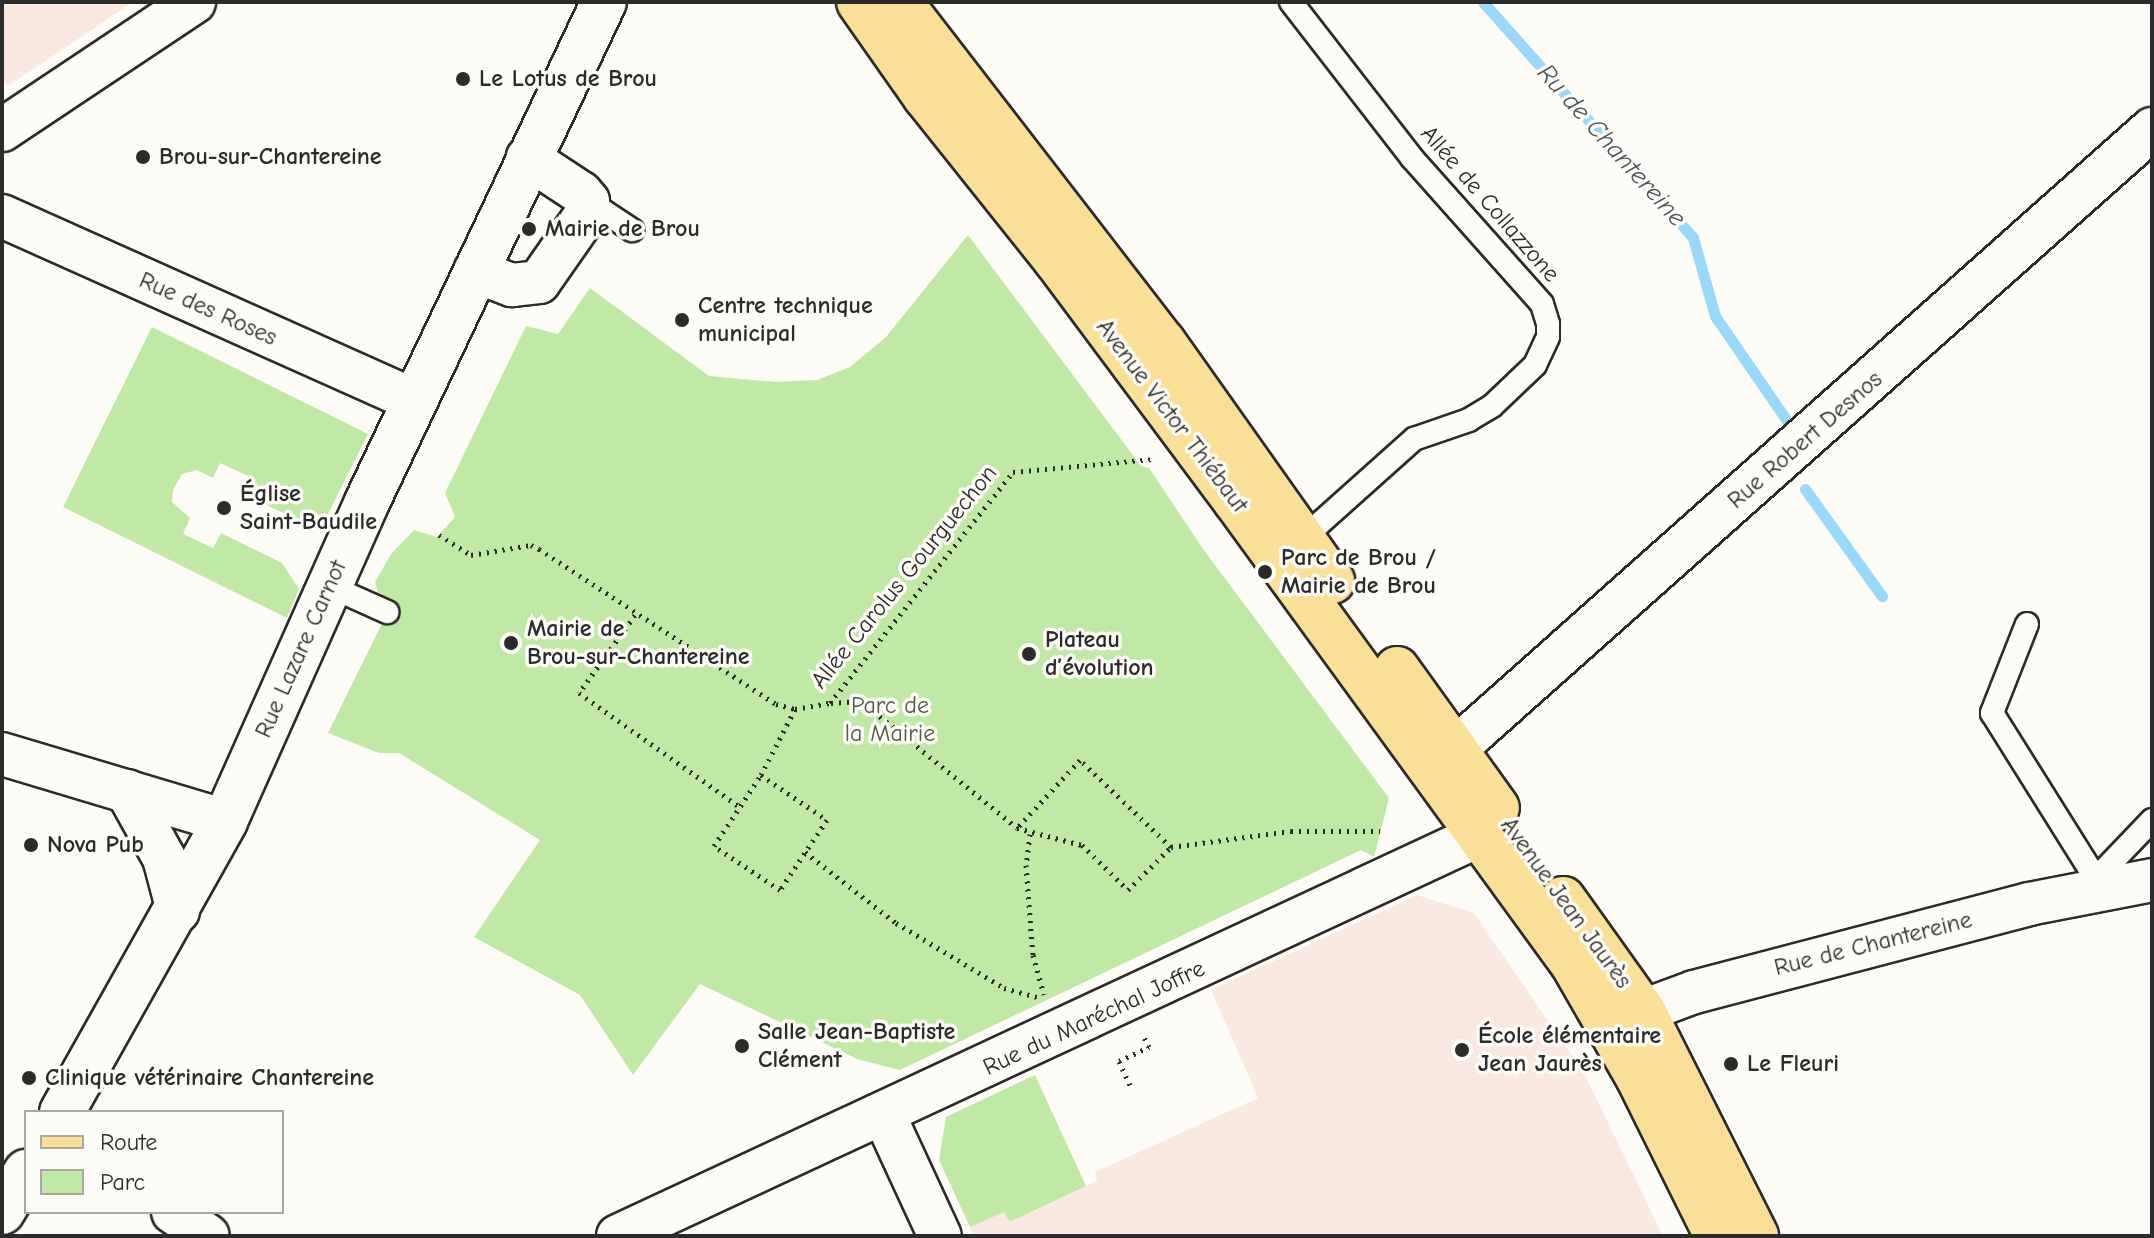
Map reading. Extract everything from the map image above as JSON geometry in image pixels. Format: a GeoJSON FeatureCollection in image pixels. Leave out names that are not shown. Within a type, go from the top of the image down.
{"type":"FeatureCollection","features":[{"type":"Feature","properties":{"kind":"main road","name":"Avenue Victor Thiébaut"},"geometry":{"type":"LineString","coordinates":[[893,9],[1235,500],[1480,835]]}},
{"type":"Feature","properties":{"kind":"main road","name":"Avenue Victor Thiébaut"},"geometry":{"type":"LineString","coordinates":[[893,9],[1163,342],[1261,475],[1301,540],[1454,747]]}},
{"type":"Feature","properties":{"kind":"main road","name":"Avenue Jean Jaurès"},"geometry":{"type":"LineString","coordinates":[[1454,747],[1643,1011],[1756,1236]]}},
{"type":"Feature","properties":{"kind":"main road","name":"Avenue Jean Jaurès"},"geometry":{"type":"LineString","coordinates":[[1480,835],[1573,964],[1626,1054],[1717,1236]]}},
{"type":"Feature","properties":{"kind":"street"},"geometry":{"type":"LineString","coordinates":[[2,130],[194,2]]}},
{"type":"Feature","properties":{"kind":"street","name":"Rue Lazare Carnot"},"geometry":{"type":"LineString","coordinates":[[63,1110],[178,911],[225,821],[329,586],[604,2]]}},
{"type":"Feature","properties":{"kind":"street","name":"Rue Robert Desnos"},"geometry":{"type":"LineString","coordinates":[[1454,747],[2152,129]]}},
{"type":"Feature","properties":{"kind":"street"},"geometry":{"type":"LineString","coordinates":[[475,271],[512,285],[539,282],[585,216],[588,201],[528,158]]}},
{"type":"Feature","properties":{"kind":"street","name":"Rue des Roses"},"geometry":{"type":"LineString","coordinates":[[2,216],[415,401]]}},
{"type":"Feature","properties":{"kind":"street"},"geometry":{"type":"LineString","coordinates":[[1235,500],[1256,504],[1279,535],[1301,540]]}},
{"type":"Feature","properties":{"kind":"street"},"geometry":{"type":"LineString","coordinates":[[1390,711],[1410,716],[1428,742],[1454,747]]}},
{"type":"Feature","properties":{"kind":"street"},"geometry":{"type":"LineString","coordinates":[[2,754],[225,821]]}},
{"type":"Feature","properties":{"kind":"street"},"geometry":{"type":"LineString","coordinates":[[127,791],[164,858],[178,911]]}},
{"type":"Feature","properties":{"kind":"street","name":"Rue du Maréchal Joffre"},"geometry":{"type":"LineString","coordinates":[[618,1236],[1128,1002],[1480,835]]}},
{"type":"Feature","properties":{"kind":"street","name":"Rue de Chantereine"},"geometry":{"type":"LineString","coordinates":[[1643,1011],[1775,968],[2090,886],[2152,880]]}},
{"type":"Feature","properties":{"kind":"street"},"geometry":{"type":"LineString","coordinates":[[1626,1054],[1630,1031],[1643,1011]]}},
{"type":"Feature","properties":{"kind":"street"},"geometry":{"type":"LineString","coordinates":[[884,1115],[940,1236]]}},
{"type":"Feature","properties":{"kind":"street"},"geometry":{"type":"LineString","coordinates":[[2,1212],[24,1175]]}},
{"type":"Feature","properties":{"kind":"street"},"geometry":{"type":"LineString","coordinates":[[176,1214],[208,1236]]}},
{"type":"Feature","properties":{"kind":"lane","name":"Allée de Collazzone"},"geometry":{"type":"LineString","coordinates":[[1291,2],[1412,158],[1542,304],[1548,324],[1548,337],[1535,365],[1492,406],[1469,420],[1414,439],[1301,540]]}},
{"type":"Feature","properties":{"kind":"lane"},"geometry":{"type":"LineString","coordinates":[[588,201],[632,230]]}},
{"type":"Feature","properties":{"kind":"lane"},"geometry":{"type":"LineString","coordinates":[[329,586],[387,612]]}},
{"type":"Feature","properties":{"kind":"lane"},"geometry":{"type":"LineString","coordinates":[[2027,624],[1992,713],[2090,886],[2152,820]]}},
{"type":"Feature","properties":{"kind":"path","name":"Allée Carolus Gourguechon"},"geometry":{"type":"LineString","coordinates":[[439,535],[471,555],[531,545],[776,704],[795,709],[830,703],[1013,472],[1163,458]]}},
{"type":"Feature","properties":{"kind":"path"},"geometry":{"type":"LineString","coordinates":[[635,615],[579,693],[740,807]]}},
{"type":"Feature","properties":{"kind":"path"},"geometry":{"type":"LineString","coordinates":[[830,703],[861,701],[1017,828],[1030,834],[1082,845],[1128,890],[1171,847],[1291,831],[1380,831]]}},
{"type":"Feature","properties":{"kind":"path"},"geometry":{"type":"LineString","coordinates":[[761,775],[827,820],[780,890],[714,846],[761,775],[795,709]]}},
{"type":"Feature","properties":{"kind":"path"},"geometry":{"type":"LineString","coordinates":[[1017,828],[1080,760],[1171,847]]}},
{"type":"Feature","properties":{"kind":"path"},"geometry":{"type":"LineString","coordinates":[[805,852],[896,923],[1004,988],[1045,1000],[1033,955],[1026,865],[1030,834]]}},
{"type":"Feature","properties":{"kind":"path"},"geometry":{"type":"LineString","coordinates":[[1128,1002],[1149,1047],[1119,1061],[1130,1085]]}},
{"type":"Feature","properties":{"kind":"shaded area"},"geometry":{"type":"Polygon","coordinates":[[[2,2],[133,2],[8,86],[2,78],[2,2]]]}},
{"type":"Feature","properties":{"kind":"shaded area"},"geometry":{"type":"Polygon","coordinates":[[[1417,895],[1474,913],[1584,1073],[1663,1236],[974,1236],[970,1227],[1005,1211],[1011,1222],[1097,1181],[1095,1172],[1258,1098],[1211,990],[1417,895]]]}},
{"type":"Feature","properties":{"kind":"green space","name":"Parc de la Mairie"},"geometry":{"type":"Polygon","coordinates":[[[968,235],[1141,466],[1149,468],[1203,549],[1389,798],[1374,857],[1361,850],[900,1070],[857,1059],[700,984],[633,1075],[580,995],[474,937],[540,840],[399,753],[379,753],[328,733],[392,603],[378,593],[375,582],[391,554],[414,530],[437,537],[455,517],[445,493],[526,326],[558,334],[590,288],[709,376],[776,382],[817,380],[850,367],[886,337],[968,235]]]}},
{"type":"Feature","properties":{"kind":"green space"},"geometry":{"type":"Polygon","coordinates":[[[152,327],[368,434],[325,520],[303,522],[240,493],[248,476],[220,463],[213,478],[197,470],[182,474],[173,490],[172,502],[190,518],[183,534],[213,548],[221,533],[282,563],[299,589],[287,618],[63,507],[152,327]]]}},
{"type":"Feature","properties":{"kind":"green space"},"geometry":{"type":"Polygon","coordinates":[[[1035,1075],[1086,1186],[1010,1222],[1004,1212],[970,1227],[939,1160],[946,1117],[1035,1075]]]}},
{"type":"Feature","properties":{"kind":"waterway","name":"Ru de Chantereine"},"geometry":{"type":"LineString","coordinates":[[1483,2],[1693,238],[1715,316],[1790,425]]}},
{"type":"Feature","properties":{"kind":"waterway","name":"Ru de Chantereine"},"geometry":{"type":"LineString","coordinates":[[1805,489],[1882,596]]}},
{"type":"Feature","properties":{"kind":"place","name":"Le Lotus de Brou"},"geometry":{"type":"Point","coordinates":[463,79]}},
{"type":"Feature","properties":{"kind":"place","name":"Brou-sur-Chantereine"},"geometry":{"type":"Point","coordinates":[143,157]}},
{"type":"Feature","properties":{"kind":"place","name":"Mairie de Brou"},"geometry":{"type":"Point","coordinates":[529,229]}},
{"type":"Feature","properties":{"kind":"place","name":"Centre technique municipal"},"geometry":{"type":"Point","coordinates":[682,320]}},
{"type":"Feature","properties":{"kind":"place","name":"Église Saint-Baudile"},"geometry":{"type":"Point","coordinates":[224,508]}},
{"type":"Feature","properties":{"kind":"place","name":"Parc de Brou / Mairie de Brou"},"geometry":{"type":"Point","coordinates":[1265,572]}},
{"type":"Feature","properties":{"kind":"place","name":"Mairie de Brou-sur-Chantereine"},"geometry":{"type":"Point","coordinates":[511,643]}},
{"type":"Feature","properties":{"kind":"place","name":"Plateau d’évolution"},"geometry":{"type":"Point","coordinates":[1029,654]}},
{"type":"Feature","properties":{"kind":"place","name":"Nova Pub"},"geometry":{"type":"Point","coordinates":[31,845]}},
{"type":"Feature","properties":{"kind":"place","name":"Salle Jean-Baptiste Clément"},"geometry":{"type":"Point","coordinates":[742,1046]}},
{"type":"Feature","properties":{"kind":"place","name":"École élémentaire Jean Jaurès"},"geometry":{"type":"Point","coordinates":[1462,1050]}},
{"type":"Feature","properties":{"kind":"place","name":"Le Fleuri"},"geometry":{"type":"Point","coordinates":[1731,1064]}},
{"type":"Feature","properties":{"kind":"place","name":"Clinique vétérinaire Chantereine"},"geometry":{"type":"Point","coordinates":[29,1078]}}]}
